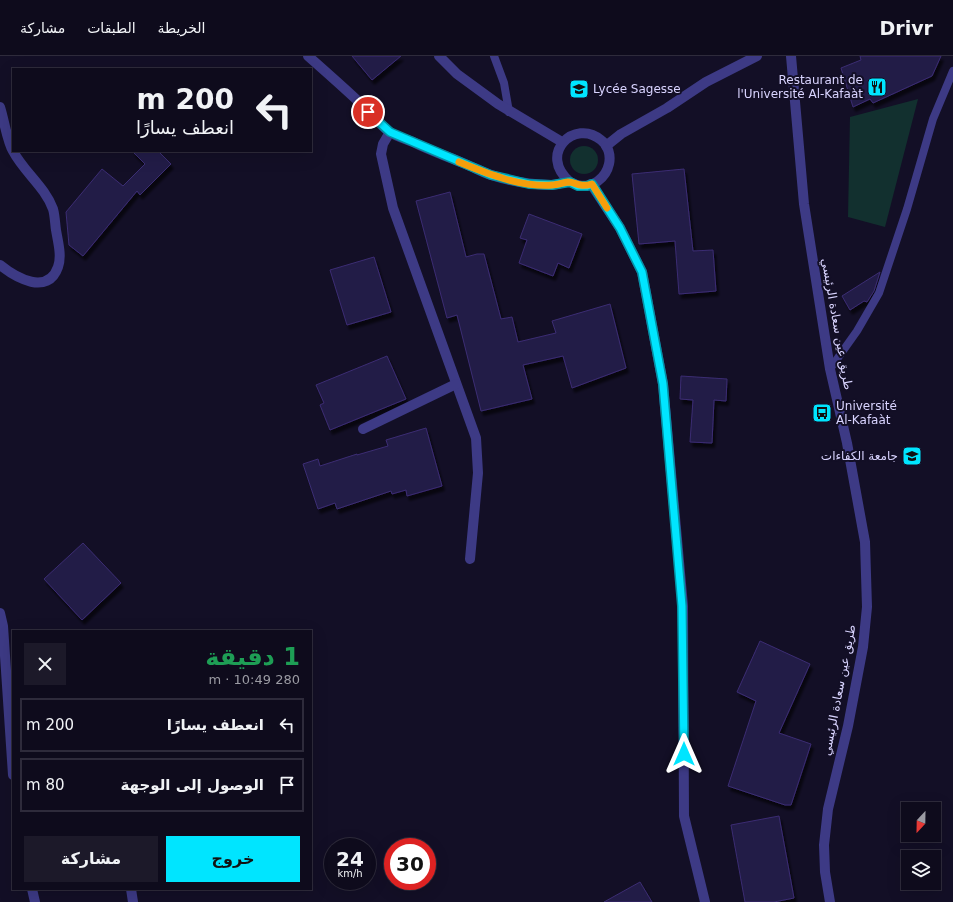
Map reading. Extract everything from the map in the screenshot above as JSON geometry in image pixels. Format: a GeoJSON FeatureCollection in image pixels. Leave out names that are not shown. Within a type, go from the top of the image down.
{"type":"FeatureCollection","features":[{"type":"Feature","properties":{"kind":"street"},"geometry":{"type":"LineString","coordinates":[[308,56],[337,81],[390,132],[491,175],[529,184],[552,185],[570,182]]}},
{"type":"Feature","properties":{"kind":"street"},"geometry":{"type":"LineString","coordinates":[[439,56],[457,74],[509,112],[562,142]]}},
{"type":"Feature","properties":{"kind":"street"},"geometry":{"type":"LineString","coordinates":[[606,146],[621,134],[667,108],[706,82],[757,56]]}},
{"type":"Feature","properties":{"kind":"street","name":"طريق عين سعادة الرئيسي"},"geometry":{"type":"LineString","coordinates":[[791,56],[804,204],[830,369],[847,443],[865,542],[867,607],[860,661],[848,726],[828,808],[824,845],[825,872],[830,902]]}},
{"type":"Feature","properties":{"kind":"street"},"geometry":{"type":"LineString","coordinates":[[0,108],[12,151]]}},
{"type":"Feature","properties":{"kind":"street"},"geometry":{"type":"LineString","coordinates":[[390,132],[383,144],[381,154],[393,208],[476,438],[478,473],[470,559]]}},
{"type":"Feature","properties":{"kind":"street"},"geometry":{"type":"LineString","coordinates":[[586,133],[597,138],[606,146],[610,154],[610,163],[602,178],[587,186],[578,186],[562,176],[557,164],[558,150],[562,142],[569,137],[586,133]]}},
{"type":"Feature","properties":{"kind":"street"},"geometry":{"type":"LineString","coordinates":[[0,265],[16,276],[40,283],[47,281],[53,276],[58,266],[60,253],[53,210],[46,196],[13,152]]}},
{"type":"Feature","properties":{"kind":"street"},"geometry":{"type":"LineString","coordinates":[[592,184],[620,228],[642,272],[663,384],[682,606],[684,816],[705,902]]}},
{"type":"Feature","properties":{"kind":"street"},"geometry":{"type":"LineString","coordinates":[[363,429],[456,384]]}},
{"type":"Feature","properties":{"kind":"street"},"geometry":{"type":"LineString","coordinates":[[0,613],[3,626],[12,760]]}},
{"type":"Feature","properties":{"kind":"street"},"geometry":{"type":"LineString","coordinates":[[32,890],[35,902]]}},
{"type":"Feature","properties":{"kind":"street"},"geometry":{"type":"LineString","coordinates":[[131,890],[133,902]]}},
{"type":"Feature","properties":{"kind":"lane"},"geometry":{"type":"LineString","coordinates":[[494,56],[504,83],[509,112]]}},
{"type":"Feature","properties":{"kind":"lane"},"geometry":{"type":"LineString","coordinates":[[830,369],[857,332],[879,293],[907,209],[933,119],[953,71]]}},
{"type":"Feature","properties":{"kind":"green space"},"geometry":{"type":"Polygon","coordinates":[[[918,99],[885,227],[848,217],[850,117],[918,99]]]}},
{"type":"Feature","properties":{"kind":"green space"},"geometry":{"type":"Polygon","coordinates":[[[584,146],[594,150],[598,160],[594,170],[584,174],[574,170],[570,160],[574,150],[584,146]]]}},
{"type":"Feature","properties":{"kind":"building"},"geometry":{"type":"Polygon","coordinates":[[[352,56],[401,56],[372,80],[352,56]]]}},
{"type":"Feature","properties":{"kind":"building","name":"Restaurant de l'Université Al-Kafaàt"},"geometry":{"type":"Polygon","coordinates":[[[860,56],[941,56],[932,76],[873,103],[870,99],[853,107],[841,68],[861,60],[860,56]]]}},
{"type":"Feature","properties":{"kind":"building"},"geometry":{"type":"Polygon","coordinates":[[[133,152],[159,152],[171,164],[140,195],[137,191],[83,256],[69,245],[66,212],[102,169],[123,186],[145,164],[133,152]]]}},
{"type":"Feature","properties":{"kind":"building"},"geometry":{"type":"Polygon","coordinates":[[[684,169],[693,251],[713,250],[716,291],[679,294],[675,241],[639,244],[632,174],[684,169]]]}},
{"type":"Feature","properties":{"kind":"building"},"geometry":{"type":"Polygon","coordinates":[[[450,192],[466,257],[484,254],[501,319],[512,317],[518,342],[556,333],[552,321],[610,304],[626,368],[572,388],[563,356],[523,365],[532,399],[481,411],[457,315],[447,318],[416,201],[450,192]]]}},
{"type":"Feature","properties":{"kind":"building"},"geometry":{"type":"Polygon","coordinates":[[[529,214],[582,234],[569,268],[558,263],[553,276],[519,263],[527,240],[520,238],[529,214]]]}},
{"type":"Feature","properties":{"kind":"building"},"geometry":{"type":"Polygon","coordinates":[[[374,257],[391,312],[347,325],[330,270],[374,257]]]}},
{"type":"Feature","properties":{"kind":"building"},"geometry":{"type":"Polygon","coordinates":[[[880,272],[874,291],[867,302],[864,301],[850,310],[842,296],[880,272]]]}},
{"type":"Feature","properties":{"kind":"building"},"geometry":{"type":"Polygon","coordinates":[[[387,356],[406,399],[330,430],[320,405],[324,403],[316,385],[387,356]]]}},
{"type":"Feature","properties":{"kind":"building"},"geometry":{"type":"Polygon","coordinates":[[[681,376],[727,379],[726,401],[714,400],[712,443],[690,442],[693,400],[680,399],[681,376]]]}},
{"type":"Feature","properties":{"kind":"building"},"geometry":{"type":"Polygon","coordinates":[[[426,428],[442,486],[407,496],[406,490],[392,494],[391,491],[337,509],[335,503],[318,509],[303,464],[318,459],[320,466],[388,446],[386,440],[426,428]]]}},
{"type":"Feature","properties":{"kind":"building"},"geometry":{"type":"Polygon","coordinates":[[[83,543],[121,583],[82,620],[44,579],[83,543]]]}},
{"type":"Feature","properties":{"kind":"building"},"geometry":{"type":"Polygon","coordinates":[[[760,641],[810,664],[779,733],[811,744],[791,805],[785,805],[728,786],[756,701],[737,692],[760,641]]]}},
{"type":"Feature","properties":{"kind":"building"},"geometry":{"type":"Polygon","coordinates":[[[779,816],[794,898],[774,902],[745,902],[731,825],[779,816]]]}},
{"type":"Feature","properties":{"kind":"building"},"geometry":{"type":"Polygon","coordinates":[[[640,882],[652,902],[604,902],[640,882]]]}},
{"type":"Feature","properties":{"kind":"slow traffic"},"geometry":{"type":"LineString","coordinates":[[459,162],[491,175],[529,184],[552,185],[570,182],[578,186],[587,186],[592,184],[607,208]]}},
{"type":"Feature","properties":{"kind":"place","name":"Restaurant de l'Université Al-Kafaàt"},"geometry":{"type":"Point","coordinates":[877,87]}},
{"type":"Feature","properties":{"kind":"place","name":"Lycée Sagesse"},"geometry":{"type":"Point","coordinates":[579,89]}},
{"type":"Feature","properties":{"kind":"place","name":"Université Al-Kafaàt"},"geometry":{"type":"Point","coordinates":[822,413]}},
{"type":"Feature","properties":{"kind":"place","name":"جامعة الكفاءات"},"geometry":{"type":"Point","coordinates":[912,456]}},
{"type":"Feature","properties":{"kind":"route"},"geometry":{"type":"LineString","coordinates":[[368,112],[390,132],[491,175],[529,184],[552,185],[570,182],[578,186],[587,186],[592,184],[620,228],[642,272],[663,384],[682,606],[684,754]]}}]}
